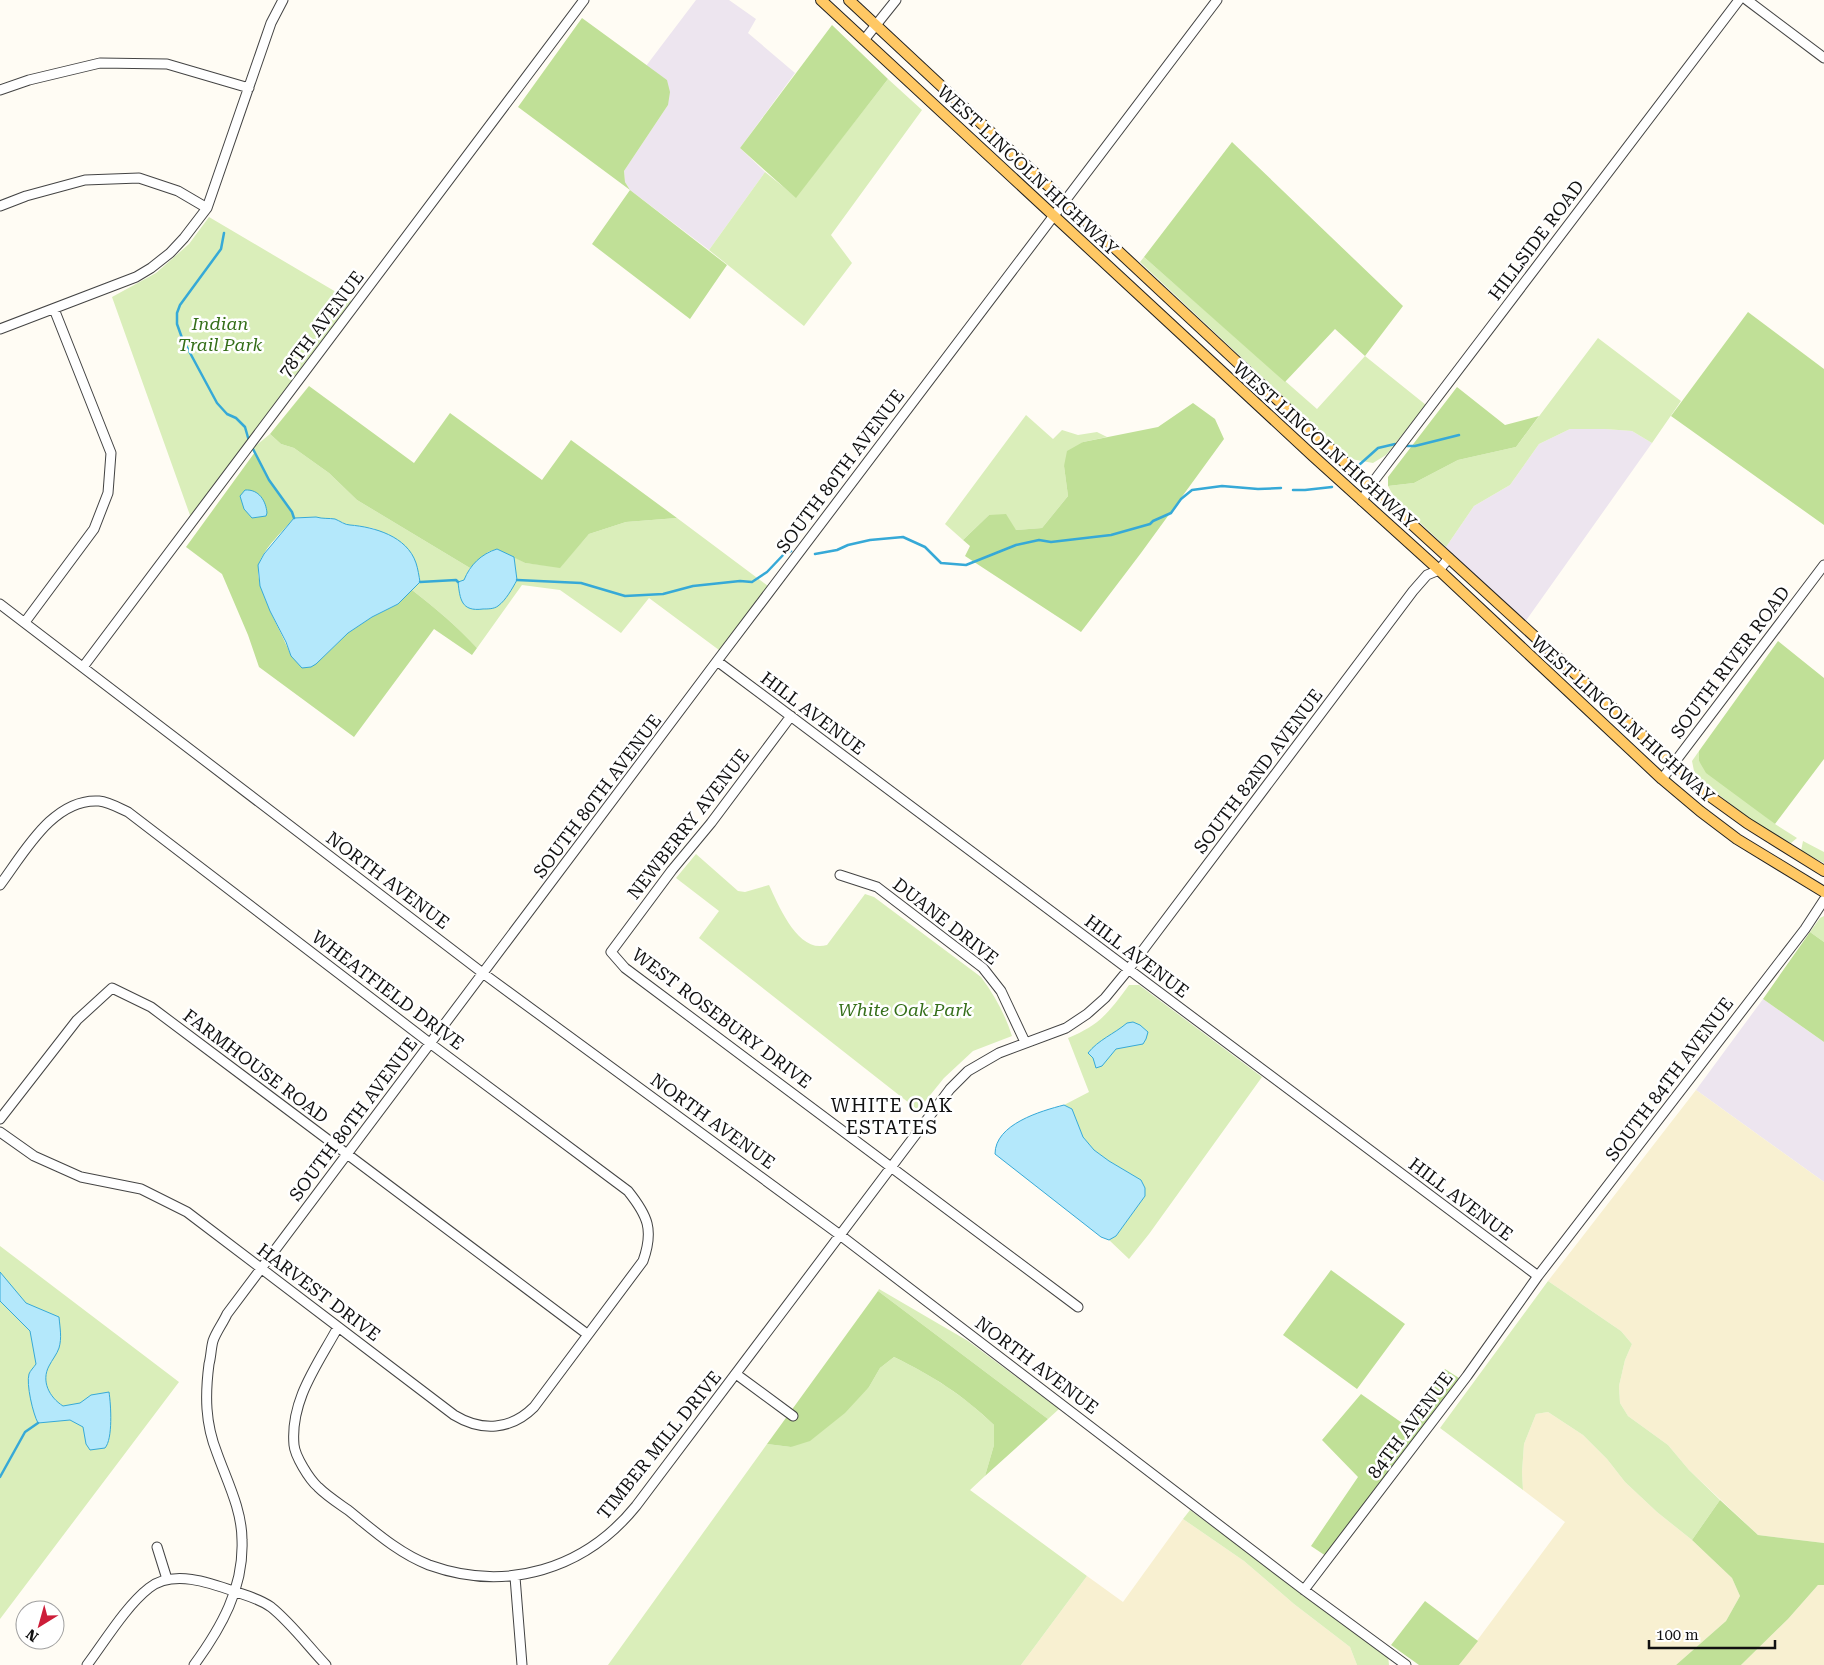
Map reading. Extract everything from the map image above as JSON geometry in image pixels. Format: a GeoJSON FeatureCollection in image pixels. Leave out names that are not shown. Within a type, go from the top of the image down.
{"type":"FeatureCollection","features":[{"type":"Feature","properties":{"kind":"main road","name":"WEST LINCOLN HIGHWAY"},"geometry":{"type":"LineString","coordinates":[[820,0],[1439,570],[1662,779],[1737,839],[1824,892]]}},
{"type":"Feature","properties":{"kind":"main road","name":"WEST LINCOLN HIGHWAY"},"geometry":{"type":"LineString","coordinates":[[849,0],[1370,486],[1710,797],[1747,824],[1824,871]]}},
{"type":"Feature","properties":{"kind":"street"},"geometry":{"type":"LineString","coordinates":[[0,329],[136,277],[170,253],[184,238],[207,208],[271,23],[283,0]]}},
{"type":"Feature","properties":{"kind":"street","name":"78TH AVENUE"},"geometry":{"type":"LineString","coordinates":[[83,667],[584,0]]}},
{"type":"Feature","properties":{"kind":"street"},"geometry":{"type":"LineString","coordinates":[[864,40],[896,0]]}},
{"type":"Feature","properties":{"kind":"street","name":"SOUTH 80TH AVENUE"},"geometry":{"type":"LineString","coordinates":[[194,1665],[215,1636],[227,1613],[235,1591],[240,1564],[242,1540],[238,1514],[208,1425],[205,1396],[213,1342],[227,1314],[717,661],[1217,0]]}},
{"type":"Feature","properties":{"kind":"street","name":"HILLSIDE ROAD"},"geometry":{"type":"LineString","coordinates":[[1362,501],[1370,486],[1739,0]]}},
{"type":"Feature","properties":{"kind":"street"},"geometry":{"type":"LineString","coordinates":[[1747,0],[1824,58]]}},
{"type":"Feature","properties":{"kind":"street"},"geometry":{"type":"LineString","coordinates":[[0,90],[29,80],[100,63],[167,64],[249,88]]}},
{"type":"Feature","properties":{"kind":"street"},"geometry":{"type":"LineString","coordinates":[[0,206],[26,196],[85,180],[139,178],[178,191],[207,208]]}},
{"type":"Feature","properties":{"kind":"street"},"geometry":{"type":"LineString","coordinates":[[25,622],[94,529],[108,493],[111,453],[54,309]]}},
{"type":"Feature","properties":{"kind":"street","name":"SOUTH 82ND AVENUE"},"geometry":{"type":"LineString","coordinates":[[1025,1042],[1066,1028],[1087,1014],[1105,998],[1413,591],[1427,576],[1439,570],[1449,558]]}},
{"type":"Feature","properties":{"kind":"street","name":"SOUTH RIVER ROAD"},"geometry":{"type":"LineString","coordinates":[[1662,779],[1824,565]]}},
{"type":"Feature","properties":{"kind":"street","name":"NORTH AVENUE"},"geometry":{"type":"LineString","coordinates":[[0,604],[484,974],[840,1235],[1396,1662],[1406,1665]]}},
{"type":"Feature","properties":{"kind":"street","name":"HILL AVENUE"},"geometry":{"type":"LineString","coordinates":[[717,661],[1538,1276]]}},
{"type":"Feature","properties":{"kind":"street","name":"NEWBERRY AVENUE"},"geometry":{"type":"LineString","coordinates":[[611,952],[791,716]]}},
{"type":"Feature","properties":{"kind":"street","name":"WHEATFIELD DRIVE"},"geometry":{"type":"LineString","coordinates":[[0,885],[41,831],[65,809],[83,802],[101,801],[116,806],[128,812],[431,1044],[628,1191],[639,1205],[648,1223],[648,1246],[643,1262],[587,1334]]}},
{"type":"Feature","properties":{"kind":"street","name":"DUANE DRIVE"},"geometry":{"type":"LineString","coordinates":[[840,876],[877,887],[983,968],[1001,990],[1025,1042]]}},
{"type":"Feature","properties":{"kind":"street","name":"SOUTH 84TH AVENUE"},"geometry":{"type":"LineString","coordinates":[[1538,1276],[1799,936],[1824,900]]}},
{"type":"Feature","properties":{"kind":"street","name":"WEST ROSEBURY DRIVE"},"geometry":{"type":"LineString","coordinates":[[611,952],[625,968],[1078,1307]]}},
{"type":"Feature","properties":{"kind":"street","name":"FARMHOUSE ROAD"},"geometry":{"type":"LineString","coordinates":[[0,1119],[77,1020],[112,988],[151,1007],[587,1334]]}},
{"type":"Feature","properties":{"kind":"street","name":"TIMBER MILL DRIVE"},"geometry":{"type":"LineString","coordinates":[[338,1327],[301,1394],[294,1420],[294,1447],[301,1464],[317,1486],[398,1549],[428,1564],[458,1573],[515,1576],[540,1571],[563,1563],[588,1550],[619,1525],[636,1506],[950,1089],[968,1071],[1000,1053],[1025,1042]]}},
{"type":"Feature","properties":{"kind":"street","name":"HARVEST DRIVE"},"geometry":{"type":"LineString","coordinates":[[0,1132],[34,1156],[81,1177],[141,1189],[187,1212],[454,1415],[469,1423],[485,1427],[505,1425],[519,1420],[529,1412],[587,1334]]}},
{"type":"Feature","properties":{"kind":"street","name":"84TH AVENUE"},"geometry":{"type":"LineString","coordinates":[[1304,1590],[1467,1376],[1538,1276]]}},
{"type":"Feature","properties":{"kind":"street"},"geometry":{"type":"LineString","coordinates":[[736,1374],[793,1416]]}},
{"type":"Feature","properties":{"kind":"street"},"geometry":{"type":"LineString","coordinates":[[157,1547],[167,1579]]}},
{"type":"Feature","properties":{"kind":"street"},"geometry":{"type":"LineString","coordinates":[[515,1576],[522,1665]]}},
{"type":"Feature","properties":{"kind":"street"},"geometry":{"type":"LineString","coordinates":[[87,1665],[134,1602],[150,1587],[167,1579],[190,1580],[235,1591],[262,1601],[273,1608],[326,1665]]}},
{"type":"Feature","properties":{"kind":"shaded area"},"geometry":{"type":"Polygon","coordinates":[[[696,0],[729,0],[756,19],[748,33],[795,73],[740,148],[765,172],[709,250],[630,190],[625,182],[624,171],[668,105],[667,80],[646,66],[696,0]]]}},
{"type":"Feature","properties":{"kind":"shaded area"},"geometry":{"type":"Polygon","coordinates":[[[1570,429],[1632,431],[1652,443],[1525,622],[1446,547],[1474,506],[1510,485],[1539,444],[1570,429]]]}},
{"type":"Feature","properties":{"kind":"shaded area"},"geometry":{"type":"Polygon","coordinates":[[[1763,999],[1824,1042],[1824,1182],[1696,1090],[1763,999]]]}},
{"type":"Feature","properties":{"kind":"shaded area"},"geometry":{"type":"Polygon","coordinates":[[[1696,1090],[1824,1182],[1824,1543],[1758,1535],[1689,1470],[1668,1445],[1628,1416],[1620,1403],[1619,1386],[1625,1360],[1632,1344],[1621,1331],[1548,1281],[1696,1090]]]}},
{"type":"Feature","properties":{"kind":"shaded area"},"geometry":{"type":"Polygon","coordinates":[[[1548,1412],[1583,1435],[1607,1459],[1625,1482],[1657,1512],[1692,1540],[1732,1578],[1740,1596],[1726,1621],[1676,1665],[1459,1665],[1565,1522],[1523,1490],[1524,1444],[1536,1414],[1548,1412]]]}},
{"type":"Feature","properties":{"kind":"shaded area"},"geometry":{"type":"Polygon","coordinates":[[[1183,1519],[1244,1561],[1294,1604],[1350,1647],[1357,1665],[1021,1665],[1087,1576],[1123,1602],[1183,1519]]]}},
{"type":"Feature","properties":{"kind":"shaded area"},"geometry":{"type":"Polygon","coordinates":[[[1818,1585],[1824,1585],[1824,1665],[1741,1665],[1788,1619],[1818,1585]]]}},
{"type":"Feature","properties":{"kind":"green space"},"geometry":{"type":"Polygon","coordinates":[[[582,18],[667,80],[670,92],[668,105],[624,171],[625,182],[630,190],[518,107],[582,18]]]}},
{"type":"Feature","properties":{"kind":"green space"},"geometry":{"type":"Polygon","coordinates":[[[832,25],[888,79],[796,198],[740,148],[832,25]]]}},
{"type":"Feature","properties":{"kind":"green space"},"geometry":{"type":"Polygon","coordinates":[[[888,79],[922,110],[831,235],[852,263],[804,326],[709,250],[765,172],[796,197],[888,79]]]}},
{"type":"Feature","properties":{"kind":"green space"},"geometry":{"type":"Polygon","coordinates":[[[1232,142],[1403,306],[1365,356],[1335,329],[1285,382],[1144,257],[1232,142]]]}},
{"type":"Feature","properties":{"kind":"green space"},"geometry":{"type":"Polygon","coordinates":[[[630,190],[727,265],[690,319],[592,244],[630,190]]]}},
{"type":"Feature","properties":{"kind":"green space","name":"Indian Trail Park"},"geometry":{"type":"Polygon","coordinates":[[[209,217],[353,302],[191,518],[112,297],[156,273],[189,244],[209,217]]]}},
{"type":"Feature","properties":{"kind":"green space"},"geometry":{"type":"Polygon","coordinates":[[[1144,257],[1317,409],[1365,356],[1426,405],[1386,455],[1373,463],[1351,459],[1140,262],[1144,257]]]}},
{"type":"Feature","properties":{"kind":"green space"},"geometry":{"type":"Polygon","coordinates":[[[1748,312],[1824,369],[1824,525],[1671,416],[1748,312]]]}},
{"type":"Feature","properties":{"kind":"green space"},"geometry":{"type":"Polygon","coordinates":[[[1598,338],[1681,401],[1652,443],[1632,431],[1570,429],[1539,444],[1510,485],[1474,506],[1446,547],[1395,499],[1388,486],[1414,483],[1458,460],[1516,447],[1598,338]]]}},
{"type":"Feature","properties":{"kind":"green space"},"geometry":{"type":"Polygon","coordinates":[[[309,386],[414,463],[450,413],[542,480],[571,440],[677,518],[626,522],[589,534],[560,568],[525,563],[497,549],[488,552],[470,568],[357,500],[329,473],[294,448],[281,444],[270,434],[309,386]]]}},
{"type":"Feature","properties":{"kind":"green space"},"geometry":{"type":"Polygon","coordinates":[[[1457,387],[1505,425],[1539,416],[1516,447],[1458,460],[1414,483],[1388,486],[1388,477],[1457,387]]]}},
{"type":"Feature","properties":{"kind":"green space"},"geometry":{"type":"Polygon","coordinates":[[[1193,403],[1215,419],[1224,439],[1081,632],[965,556],[970,546],[963,540],[989,515],[1006,514],[1016,530],[1042,528],[1068,496],[1064,466],[1067,451],[1083,442],[1158,427],[1193,403]]]}},
{"type":"Feature","properties":{"kind":"green space"},"geometry":{"type":"Polygon","coordinates":[[[1026,415],[1053,439],[1062,430],[1078,435],[1097,432],[1107,437],[1083,442],[1064,466],[1068,496],[1042,528],[1016,530],[989,515],[963,540],[945,524],[1026,415]]]}},
{"type":"Feature","properties":{"kind":"green space"},"geometry":{"type":"Polygon","coordinates":[[[270,434],[281,444],[294,448],[329,473],[357,500],[470,568],[464,580],[517,580],[514,557],[525,563],[560,567],[589,534],[626,522],[677,518],[768,586],[719,650],[649,598],[621,633],[560,590],[522,585],[477,648],[462,632],[412,590],[420,582],[416,563],[411,553],[373,528],[348,525],[335,519],[316,517],[294,518],[292,512],[269,480],[253,448],[270,434]]]}},
{"type":"Feature","properties":{"kind":"green space"},"geometry":{"type":"Polygon","coordinates":[[[255,452],[269,480],[292,512],[294,518],[261,558],[258,573],[264,596],[291,656],[316,664],[348,633],[372,617],[398,604],[412,590],[462,632],[477,648],[472,655],[434,629],[354,737],[259,667],[248,635],[222,574],[186,547],[255,452]]]}},
{"type":"Feature","properties":{"kind":"green space"},"geometry":{"type":"Polygon","coordinates":[[[1778,641],[1824,678],[1824,759],[1775,824],[1706,773],[1699,761],[1699,751],[1778,641]]]}},
{"type":"Feature","properties":{"kind":"green space"},"geometry":{"type":"Polygon","coordinates":[[[1699,751],[1699,761],[1775,824],[1797,838],[1791,843],[1756,824],[1695,776],[1692,761],[1699,751]]]}},
{"type":"Feature","properties":{"kind":"green space"},"geometry":{"type":"Polygon","coordinates":[[[1803,841],[1824,852],[1824,863],[1801,851],[1803,841]]]}},
{"type":"Feature","properties":{"kind":"green space","name":"White Oak Park"},"geometry":{"type":"Polygon","coordinates":[[[696,854],[738,891],[745,892],[769,885],[791,926],[799,936],[817,946],[827,945],[865,894],[874,897],[981,977],[999,1005],[1012,1036],[973,1051],[944,1078],[918,1110],[699,938],[719,911],[676,878],[696,854]]]}},
{"type":"Feature","properties":{"kind":"green space"},"geometry":{"type":"Polygon","coordinates":[[[1824,916],[1824,942],[1810,932],[1820,918],[1824,916]]]}},
{"type":"Feature","properties":{"kind":"green space"},"geometry":{"type":"Polygon","coordinates":[[[1810,932],[1824,942],[1824,1042],[1763,999],[1810,932]]]}},
{"type":"Feature","properties":{"kind":"green space"},"geometry":{"type":"Polygon","coordinates":[[[1129,985],[1139,985],[1262,1077],[1129,1259],[1109,1240],[1116,1236],[1145,1196],[1145,1188],[1141,1180],[1094,1150],[1083,1137],[1072,1109],[1064,1105],[1089,1092],[1068,1038],[1088,1028],[1103,1017],[1129,985]]]}},
{"type":"Feature","properties":{"kind":"green space"},"geometry":{"type":"Polygon","coordinates":[[[0,1246],[179,1382],[0,1619],[0,1246]]]}},
{"type":"Feature","properties":{"kind":"green space"},"geometry":{"type":"Polygon","coordinates":[[[1331,1270],[1405,1324],[1357,1389],[1283,1335],[1331,1270]]]}},
{"type":"Feature","properties":{"kind":"green space"},"geometry":{"type":"Polygon","coordinates":[[[1548,1281],[1621,1331],[1632,1344],[1625,1360],[1619,1386],[1620,1403],[1628,1416],[1668,1445],[1689,1470],[1720,1500],[1692,1540],[1657,1512],[1625,1482],[1607,1459],[1583,1435],[1548,1412],[1536,1414],[1524,1444],[1523,1490],[1440,1428],[1548,1281]]]}},
{"type":"Feature","properties":{"kind":"green space"},"geometry":{"type":"Polygon","coordinates":[[[879,1289],[968,1341],[1059,1409],[1048,1419],[878,1291],[879,1289]]]}},
{"type":"Feature","properties":{"kind":"green space"},"geometry":{"type":"Polygon","coordinates":[[[878,1291],[1048,1419],[985,1476],[994,1445],[994,1425],[971,1404],[947,1387],[922,1371],[894,1357],[880,1368],[869,1387],[845,1413],[810,1441],[791,1447],[767,1444],[878,1291]]]}},
{"type":"Feature","properties":{"kind":"green space"},"geometry":{"type":"Polygon","coordinates":[[[894,1357],[922,1371],[947,1387],[995,1426],[994,1445],[985,1476],[970,1490],[1087,1576],[1021,1665],[608,1665],[767,1444],[791,1447],[869,1387],[880,1368],[894,1357]]]}},
{"type":"Feature","properties":{"kind":"green space"},"geometry":{"type":"Polygon","coordinates":[[[1445,1369],[1459,1378],[1326,1556],[1311,1546],[1358,1477],[1322,1440],[1361,1394],[1405,1425],[1445,1369]]]}},
{"type":"Feature","properties":{"kind":"green space"},"geometry":{"type":"Polygon","coordinates":[[[1720,1500],[1758,1535],[1824,1543],[1824,1585],[1818,1585],[1788,1619],[1741,1665],[1676,1665],[1726,1621],[1740,1596],[1732,1578],[1692,1540],[1720,1500]]]}},
{"type":"Feature","properties":{"kind":"green space"},"geometry":{"type":"Polygon","coordinates":[[[1190,1510],[1388,1656],[1389,1665],[1357,1665],[1350,1647],[1294,1604],[1244,1561],[1183,1519],[1190,1510]]]}},
{"type":"Feature","properties":{"kind":"green space"},"geometry":{"type":"Polygon","coordinates":[[[1425,1601],[1478,1641],[1459,1665],[1419,1665],[1391,1645],[1425,1601]]]}},
{"type":"Feature","properties":{"kind":"water"},"geometry":{"type":"Polygon","coordinates":[[[245,490],[254,491],[261,497],[266,509],[266,516],[252,518],[244,509],[240,496],[245,490]]]}},
{"type":"Feature","properties":{"kind":"water"},"geometry":{"type":"Polygon","coordinates":[[[316,517],[335,519],[346,524],[369,528],[397,540],[412,554],[417,565],[420,582],[398,604],[372,617],[348,633],[316,664],[311,667],[302,668],[291,656],[270,611],[260,586],[258,565],[264,554],[294,518],[316,517]]]}},
{"type":"Feature","properties":{"kind":"water"},"geometry":{"type":"Polygon","coordinates":[[[497,549],[514,557],[517,580],[506,598],[496,607],[476,609],[466,606],[461,599],[458,582],[464,580],[469,570],[481,557],[497,549]]]}},
{"type":"Feature","properties":{"kind":"water"},"geometry":{"type":"Polygon","coordinates":[[[1133,1022],[1148,1032],[1143,1044],[1116,1049],[1102,1066],[1096,1068],[1093,1058],[1088,1053],[1092,1048],[1127,1023],[1133,1022]]]}},
{"type":"Feature","properties":{"kind":"water"},"geometry":{"type":"Polygon","coordinates":[[[1064,1105],[1072,1109],[1083,1137],[1094,1150],[1141,1180],[1145,1188],[1145,1196],[1116,1236],[1109,1240],[1101,1237],[995,1154],[997,1144],[1011,1127],[1032,1115],[1064,1105]]]}},
{"type":"Feature","properties":{"kind":"water"},"geometry":{"type":"Polygon","coordinates":[[[0,1272],[26,1303],[59,1317],[60,1344],[49,1366],[46,1377],[46,1383],[54,1398],[63,1406],[80,1403],[91,1395],[109,1392],[110,1430],[108,1444],[105,1448],[90,1450],[86,1444],[83,1427],[70,1420],[38,1423],[28,1385],[29,1374],[36,1364],[30,1331],[0,1301],[0,1272]]]}},
{"type":"Feature","properties":{"kind":"waterway"},"geometry":{"type":"LineString","coordinates":[[224,233],[221,249],[180,305],[177,313],[177,324],[182,338],[217,403],[227,414],[236,418],[245,427],[249,441]]}},
{"type":"Feature","properties":{"kind":"waterway"},"geometry":{"type":"LineString","coordinates":[[1407,446],[1415,446],[1459,435]]}},
{"type":"Feature","properties":{"kind":"waterway"},"geometry":{"type":"LineString","coordinates":[[1359,465],[1378,448],[1395,444]]}},
{"type":"Feature","properties":{"kind":"waterway"},"geometry":{"type":"LineString","coordinates":[[252,447],[269,480],[292,512],[294,518]]}},
{"type":"Feature","properties":{"kind":"waterway"},"geometry":{"type":"LineString","coordinates":[[815,554],[837,550],[848,545],[870,540],[903,537],[925,547],[941,563],[966,565],[1016,545],[1039,540],[1051,542],[1111,535],[1150,524],[1171,513],[1181,499],[1192,490],[1222,486],[1258,489],[1281,488]]}},
{"type":"Feature","properties":{"kind":"waterway"},"geometry":{"type":"LineString","coordinates":[[1293,490],[1332,487]]}},
{"type":"Feature","properties":{"kind":"waterway"},"geometry":{"type":"LineString","coordinates":[[517,580],[581,583],[625,596],[663,594],[693,586],[740,581],[752,582],[767,572],[785,553],[791,551]]}},
{"type":"Feature","properties":{"kind":"waterway"},"geometry":{"type":"LineString","coordinates":[[420,582],[456,580],[458,582]]}},
{"type":"Feature","properties":{"kind":"waterway"},"geometry":{"type":"LineString","coordinates":[[0,1477],[25,1432],[38,1423]]}},
{"type":"Feature","properties":{"kind":"district","name":"WHITE OAK ESTATES"},"geometry":{"type":"Point","coordinates":[892,1116]}}]}
